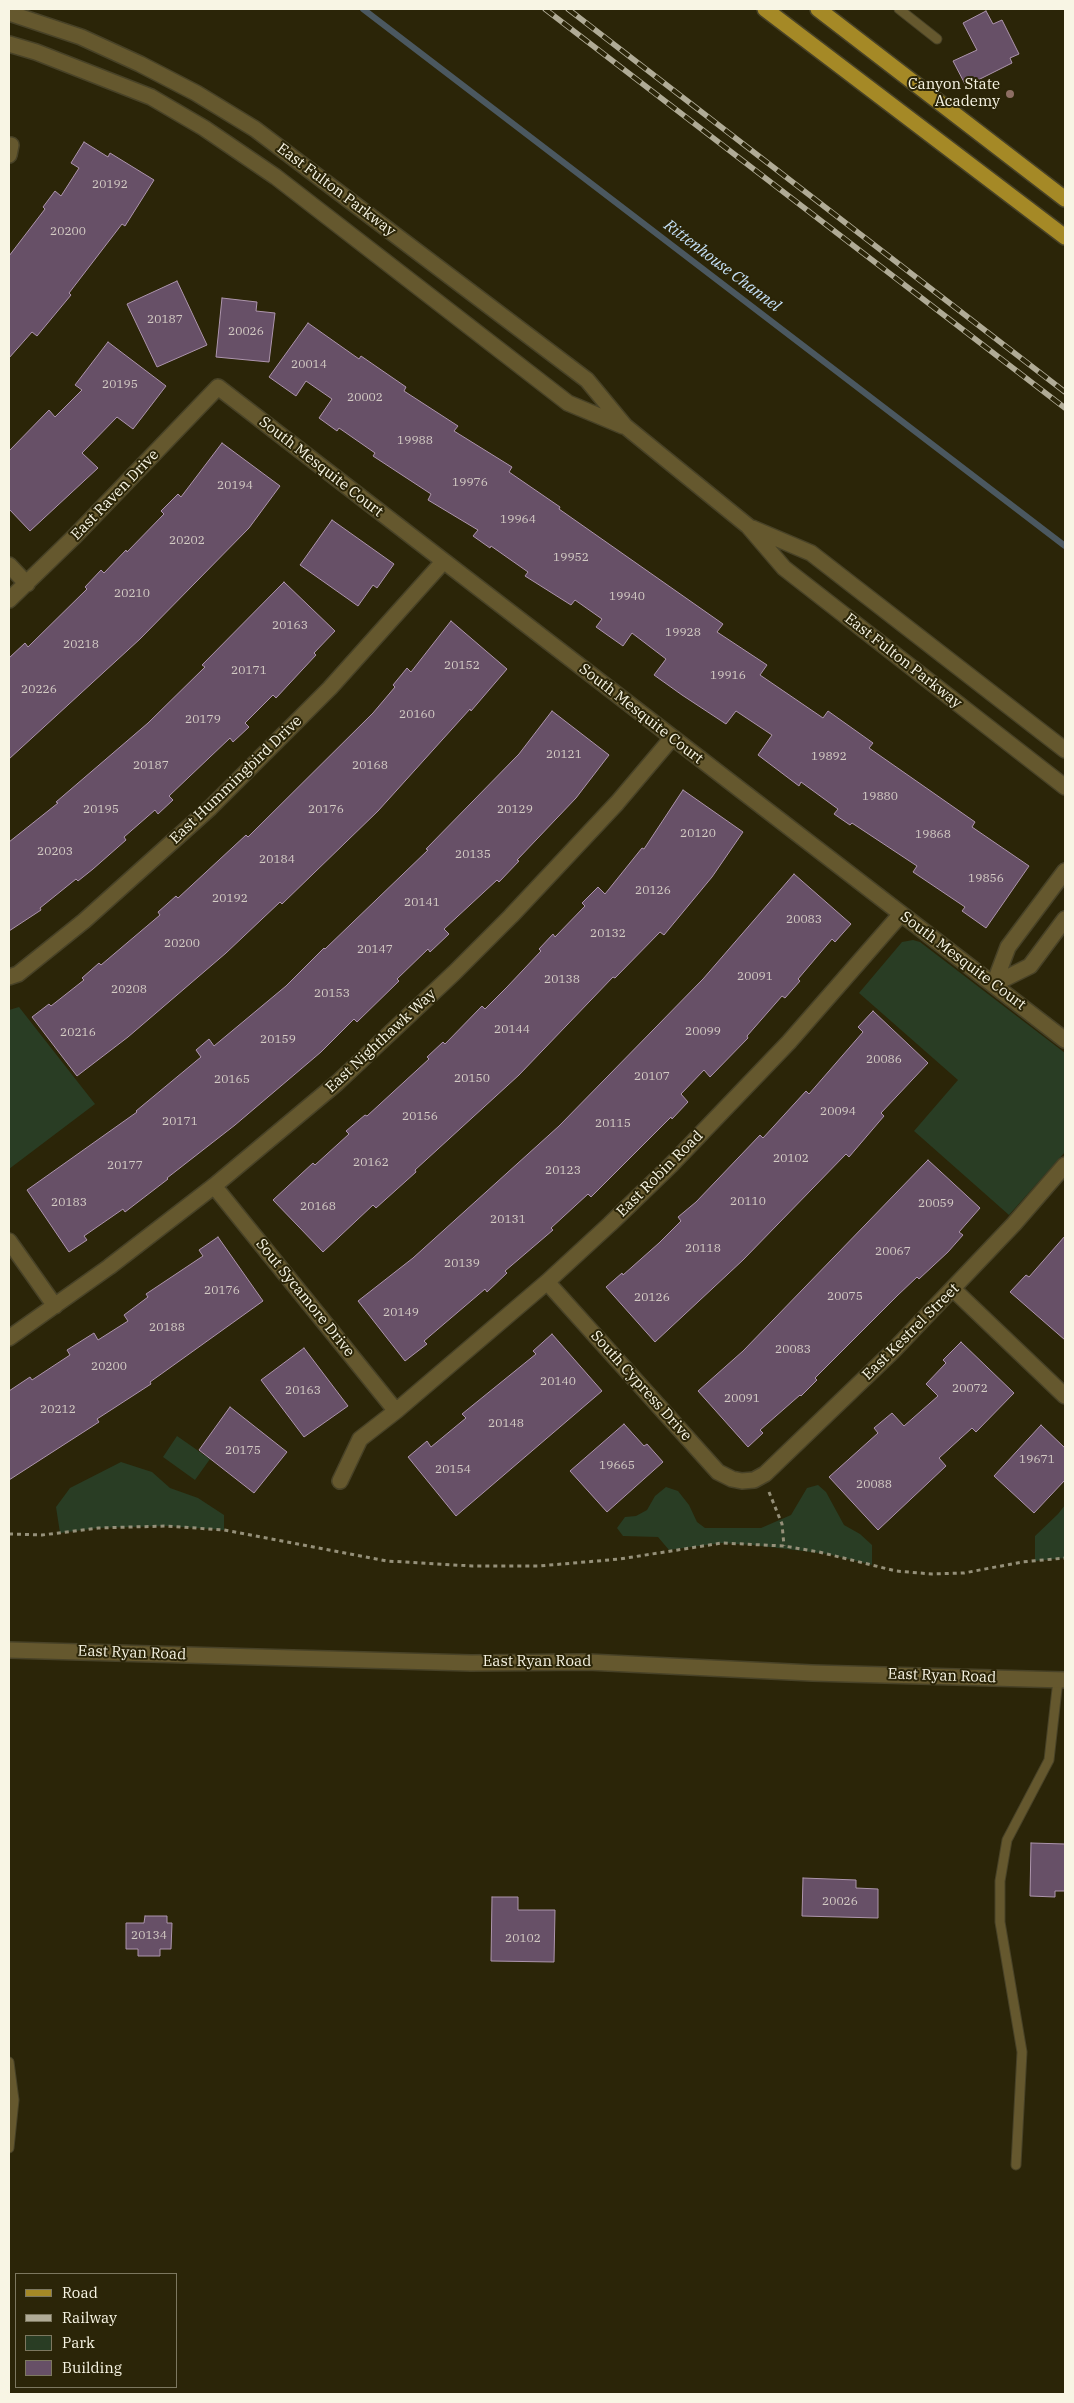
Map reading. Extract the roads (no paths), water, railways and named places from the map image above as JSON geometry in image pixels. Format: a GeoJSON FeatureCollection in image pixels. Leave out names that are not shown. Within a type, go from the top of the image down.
{"type":"FeatureCollection","features":[{"type":"Feature","properties":{"kind":"main road"},"geometry":{"type":"LineString","coordinates":[[765,9],[1065,237]]}},
{"type":"Feature","properties":{"kind":"main road"},"geometry":{"type":"LineString","coordinates":[[818,9],[1065,199]]}},
{"type":"Feature","properties":{"kind":"street","name":"East Fulton Parkway"},"geometry":{"type":"LineString","coordinates":[[9,13],[81,37],[140,64],[196,93],[254,129],[587,380],[624,426],[748,526],[784,568],[1065,787]]}},
{"type":"Feature","properties":{"kind":"street","name":"East Fulton Parkway"},"geometry":{"type":"LineString","coordinates":[[9,44],[36,52],[151,97],[204,128],[276,178],[568,403],[624,426]]}},
{"type":"Feature","properties":{"kind":"street","name":"South Mesquite Court"},"geometry":{"type":"LineString","coordinates":[[218,387],[1065,1040]]}},
{"type":"Feature","properties":{"kind":"street","name":"East Raven Drive"},"geometry":{"type":"LineString","coordinates":[[9,600],[27,584],[218,387]]}},
{"type":"Feature","properties":{"kind":"street","name":"East Fulton Parkway"},"geometry":{"type":"LineString","coordinates":[[748,526],[811,553],[1065,750]]}},
{"type":"Feature","properties":{"kind":"street","name":"East Hummingbird Drive"},"geometry":{"type":"LineString","coordinates":[[9,977],[18,974],[84,920],[210,808],[330,688],[443,562]]}},
{"type":"Feature","properties":{"kind":"street"},"geometry":{"type":"LineString","coordinates":[[9,565],[27,584]]}},
{"type":"Feature","properties":{"kind":"street","name":"East Nighthawk Way"},"geometry":{"type":"LineString","coordinates":[[9,1338],[55,1306],[214,1186],[337,1083],[454,973],[511,916],[617,803],[672,738]]}},
{"type":"Feature","properties":{"kind":"street"},"geometry":{"type":"LineString","coordinates":[[994,984],[1008,947],[1065,871]]}},
{"type":"Feature","properties":{"kind":"street","name":"East Robin Road"},"geometry":{"type":"LineString","coordinates":[[340,1481],[360,1439],[396,1411],[547,1282],[671,1165],[789,1042],[901,914]]}},
{"type":"Feature","properties":{"kind":"street"},"geometry":{"type":"LineString","coordinates":[[994,984],[1030,966],[1065,919]]}},
{"type":"Feature","properties":{"kind":"street","name":"East Kestrel Street"},"geometry":{"type":"LineString","coordinates":[[742,1481],[754,1480],[765,1474],[878,1366],[953,1289],[1065,1165]]}},
{"type":"Feature","properties":{"kind":"street","name":"Sout Sycamore Drive"},"geometry":{"type":"LineString","coordinates":[[214,1186],[396,1411]]}},
{"type":"Feature","properties":{"kind":"street"},"geometry":{"type":"LineString","coordinates":[[9,1241],[55,1306]]}},
{"type":"Feature","properties":{"kind":"street","name":"South Cypress Drive"},"geometry":{"type":"LineString","coordinates":[[547,1282],[718,1472],[732,1479],[742,1481]]}},
{"type":"Feature","properties":{"kind":"street"},"geometry":{"type":"LineString","coordinates":[[953,1289],[1065,1396]]}},
{"type":"Feature","properties":{"kind":"street","name":"East Ryan Road"},"geometry":{"type":"LineString","coordinates":[[9,1650],[471,1663],[588,1662],[812,1673],[1062,1680]]}},
{"type":"Feature","properties":{"kind":"lane"},"geometry":{"type":"LineString","coordinates":[[899,9],[937,39]]}},
{"type":"Feature","properties":{"kind":"lane"},"geometry":{"type":"LineString","coordinates":[[1016,2165],[1022,2052],[1000,1922],[1000,1880],[1007,1840],[1049,1760],[1062,1680]]}},
{"type":"Feature","properties":{"kind":"lane"},"geometry":{"type":"LineString","coordinates":[[9,2062],[14,2100],[9,2148]]}},
{"type":"Feature","properties":{"kind":"waterway","name":"Rittenhouse Channel"},"geometry":{"type":"LineString","coordinates":[[363,9],[1065,546]]}},
{"type":"Feature","properties":{"kind":"railway"},"geometry":{"type":"LineString","coordinates":[[545,9],[1065,408]]}},
{"type":"Feature","properties":{"kind":"railway"},"geometry":{"type":"LineString","coordinates":[[568,9],[1065,392]]}},
{"type":"Feature","properties":{"kind":"place","name":"Canyon State Academy"},"geometry":{"type":"Point","coordinates":[1010,94]}}]}
